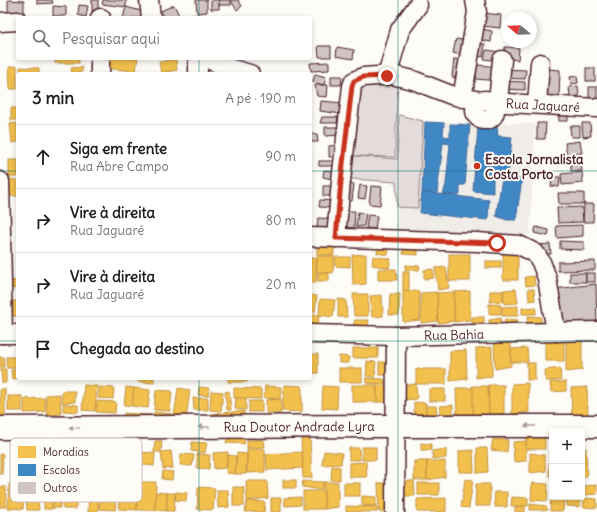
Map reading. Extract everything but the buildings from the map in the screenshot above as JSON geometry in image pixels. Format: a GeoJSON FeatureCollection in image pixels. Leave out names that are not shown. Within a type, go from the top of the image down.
{"type":"FeatureCollection","features":[{"type":"Feature","properties":{"kind":"main road","name":"Rua Doutor Andrade Lyra"},"geometry":{"type":"LineString","coordinates":[[0,428],[597,426]]}},
{"type":"Feature","properties":{"kind":"street"},"geometry":{"type":"LineString","coordinates":[[149,0],[151,16]]}},
{"type":"Feature","properties":{"kind":"street"},"geometry":{"type":"LineString","coordinates":[[462,98],[477,12],[476,0]]}},
{"type":"Feature","properties":{"kind":"street"},"geometry":{"type":"LineString","coordinates":[[387,76],[400,30],[418,5]]}},
{"type":"Feature","properties":{"kind":"street"},"geometry":{"type":"LineString","coordinates":[[0,22],[16,21]]}},
{"type":"Feature","properties":{"kind":"street"},"geometry":{"type":"LineString","coordinates":[[100,60],[100,72]]}},
{"type":"Feature","properties":{"kind":"street"},"geometry":{"type":"LineString","coordinates":[[198,60],[198,72]]}},
{"type":"Feature","properties":{"kind":"street"},"geometry":{"type":"LineString","coordinates":[[210,60],[243,72]]}},
{"type":"Feature","properties":{"kind":"street"},"geometry":{"type":"LineString","coordinates":[[489,101],[502,60]]}},
{"type":"Feature","properties":{"kind":"street"},"geometry":{"type":"LineString","coordinates":[[537,104],[540,63]]}},
{"type":"Feature","properties":{"kind":"street","name":"Rua Jaguaré"},"geometry":{"type":"LineString","coordinates":[[336,238],[341,181],[352,86],[354,81],[363,77],[399,76],[462,98],[597,108]]}},
{"type":"Feature","properties":{"kind":"street"},"geometry":{"type":"LineString","coordinates":[[0,181],[7,334]]}},
{"type":"Feature","properties":{"kind":"street"},"geometry":{"type":"LineString","coordinates":[[312,238],[497,243],[520,245],[535,253],[541,262],[547,278],[556,332]]}},
{"type":"Feature","properties":{"kind":"street","name":"Rua Bahia"},"geometry":{"type":"LineString","coordinates":[[312,334],[396,336],[597,330]]}},
{"type":"Feature","properties":{"kind":"street"},"geometry":{"type":"LineString","coordinates":[[395,512],[396,336]]}},
{"type":"Feature","properties":{"kind":"shaded area"},"geometry":{"type":"Polygon","coordinates":[[[355,79],[398,79],[395,157],[355,156],[397,159],[399,115],[423,121],[418,208],[397,207],[396,182],[351,179],[355,79]]]}},
{"type":"Feature","properties":{"kind":"shaded area","name":"Escola Jornalista Costa Porto"},"geometry":{"type":"Polygon","coordinates":[[[423,121],[535,124],[530,235],[396,230],[397,207],[418,208],[423,121]]]}},
{"type":"Feature","properties":{"kind":"place","name":"Escola Jornalista Costa Porto"},"geometry":{"type":"Point","coordinates":[477,166]}},
{"type":"Feature","properties":{"kind":"route"},"geometry":{"type":"LineString","coordinates":[[387,76],[363,77],[354,81],[352,86],[336,238],[497,243]]}}]}
